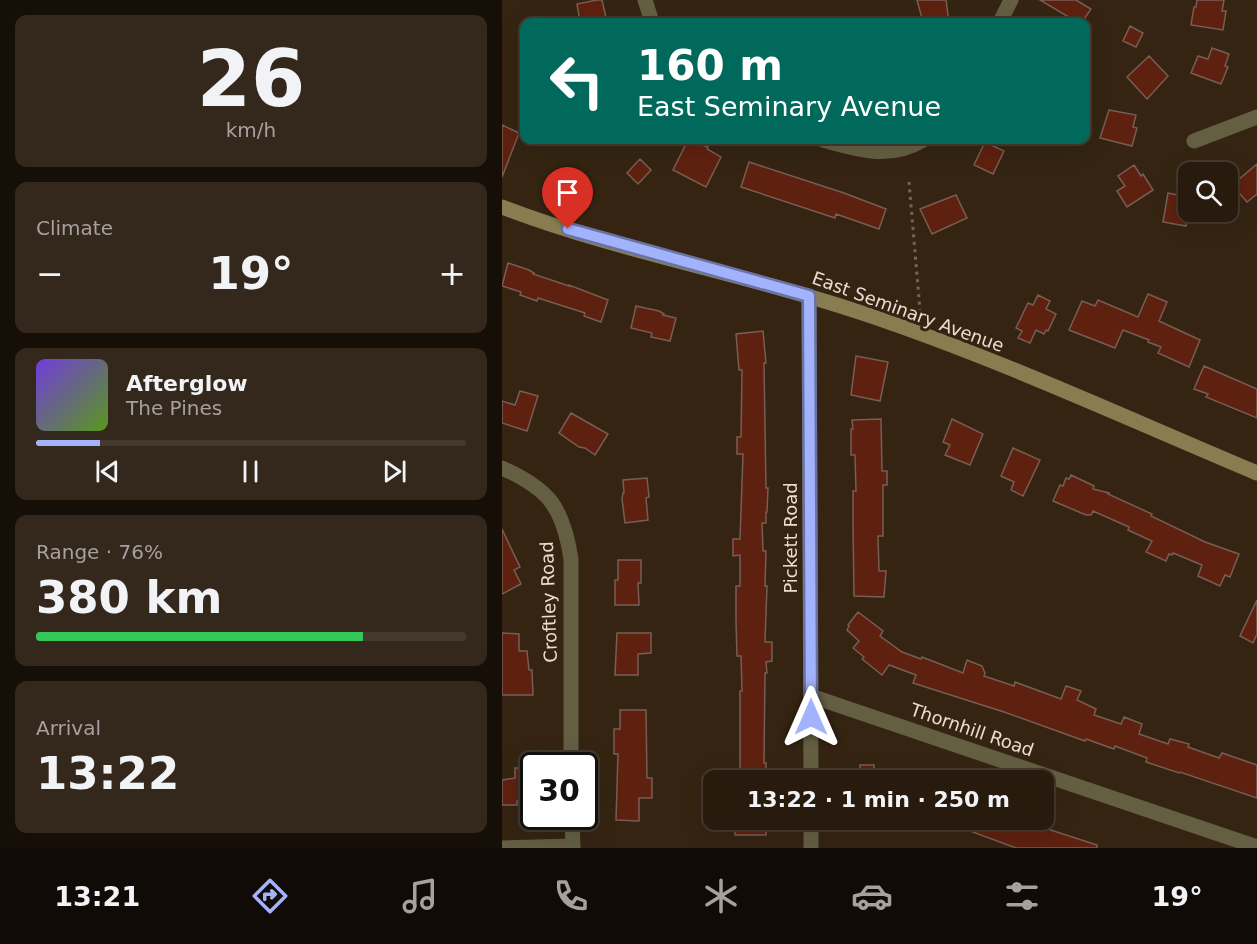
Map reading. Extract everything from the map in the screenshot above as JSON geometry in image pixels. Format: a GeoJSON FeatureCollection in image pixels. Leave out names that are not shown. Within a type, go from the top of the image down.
{"type":"FeatureCollection","features":[{"type":"Feature","properties":{"kind":"street"},"geometry":{"type":"LineString","coordinates":[[645,0],[651,18]]}},
{"type":"Feature","properties":{"kind":"street"},"geometry":{"type":"LineString","coordinates":[[1002,18],[1011,0]]}},
{"type":"Feature","properties":{"kind":"street"},"geometry":{"type":"LineString","coordinates":[[1194,141],[1256,117]]}},
{"type":"Feature","properties":{"kind":"street"},"geometry":{"type":"LineString","coordinates":[[836,144],[876,153],[898,150],[913,144]]}},
{"type":"Feature","properties":{"kind":"street","name":"East Seminary Avenue"},"geometry":{"type":"LineString","coordinates":[[502,207],[615,243],[809,296],[903,327],[999,364],[1256,473]]}},
{"type":"Feature","properties":{"kind":"street","name":"Pickett Road"},"geometry":{"type":"LineString","coordinates":[[809,296],[811,770]]}},
{"type":"Feature","properties":{"kind":"street","name":"Croftley Road"},"geometry":{"type":"LineString","coordinates":[[502,468],[528,480],[547,496],[558,511],[567,533],[571,559],[571,752]]}},
{"type":"Feature","properties":{"kind":"street","name":"Thornhill Road"},"geometry":{"type":"LineString","coordinates":[[811,696],[1256,847]]}},
{"type":"Feature","properties":{"kind":"street"},"geometry":{"type":"LineString","coordinates":[[502,848],[573,847],[572,830]]}},
{"type":"Feature","properties":{"kind":"street"},"geometry":{"type":"LineString","coordinates":[[811,830],[811,848]]}},
{"type":"Feature","properties":{"kind":"path"},"geometry":{"type":"LineString","coordinates":[[909,182],[920,310]]}},
{"type":"Feature","properties":{"kind":"building"},"geometry":{"type":"Polygon","coordinates":[[[602,0],[606,18],[579,18],[577,4],[602,0]]]}},
{"type":"Feature","properties":{"kind":"building"},"geometry":{"type":"Polygon","coordinates":[[[917,0],[946,0],[948,18],[922,18],[917,0]]]}},
{"type":"Feature","properties":{"kind":"building"},"geometry":{"type":"Polygon","coordinates":[[[1040,0],[1076,0],[1091,9],[1085,18],[1070,18],[1040,0]]]}},
{"type":"Feature","properties":{"kind":"building"},"geometry":{"type":"Polygon","coordinates":[[[1197,0],[1224,0],[1222,11],[1226,11],[1223,30],[1191,25],[1197,0]]]}},
{"type":"Feature","properties":{"kind":"building"},"geometry":{"type":"Polygon","coordinates":[[[1130,26],[1143,33],[1136,47],[1123,41],[1130,26]]]}},
{"type":"Feature","properties":{"kind":"building"},"geometry":{"type":"Polygon","coordinates":[[[1212,48],[1229,54],[1225,66],[1228,67],[1221,84],[1191,73],[1198,56],[1208,59],[1212,48]]]}},
{"type":"Feature","properties":{"kind":"building"},"geometry":{"type":"Polygon","coordinates":[[[1149,56],[1168,76],[1147,99],[1127,77],[1149,56]]]}},
{"type":"Feature","properties":{"kind":"building"},"geometry":{"type":"Polygon","coordinates":[[[1109,110],[1136,115],[1133,127],[1137,128],[1132,146],[1100,138],[1109,110]]]}},
{"type":"Feature","properties":{"kind":"building"},"geometry":{"type":"Polygon","coordinates":[[[502,125],[519,133],[502,177],[502,125]]]}},
{"type":"Feature","properties":{"kind":"building"},"geometry":{"type":"Polygon","coordinates":[[[686,144],[699,144],[708,147],[707,149],[721,157],[706,187],[673,170],[686,144]]]}},
{"type":"Feature","properties":{"kind":"building"},"geometry":{"type":"Polygon","coordinates":[[[984,144],[1004,151],[993,174],[974,165],[984,144]]]}},
{"type":"Feature","properties":{"kind":"building"},"geometry":{"type":"Polygon","coordinates":[[[640,159],[651,170],[638,184],[627,173],[640,159]]]}},
{"type":"Feature","properties":{"kind":"building"},"geometry":{"type":"Polygon","coordinates":[[[749,162],[886,209],[879,229],[836,214],[835,218],[741,187],[749,162]]]}},
{"type":"Feature","properties":{"kind":"building"},"geometry":{"type":"Polygon","coordinates":[[[1257,164],[1257,194],[1247,202],[1238,192],[1238,180],[1257,164]]]}},
{"type":"Feature","properties":{"kind":"building"},"geometry":{"type":"Polygon","coordinates":[[[1134,165],[1153,190],[1127,207],[1117,191],[1125,186],[1118,176],[1134,165]]]}},
{"type":"Feature","properties":{"kind":"building"},"geometry":{"type":"Polygon","coordinates":[[[1168,193],[1178,195],[1178,222],[1186,222],[1186,226],[1163,222],[1168,193]]]}},
{"type":"Feature","properties":{"kind":"building"},"geometry":{"type":"Polygon","coordinates":[[[956,195],[967,218],[932,234],[920,209],[956,195]]]}},
{"type":"Feature","properties":{"kind":"building"},"geometry":{"type":"Polygon","coordinates":[[[508,263],[608,300],[601,322],[584,316],[585,313],[538,298],[537,301],[520,295],[521,292],[502,286],[508,263]]]}},
{"type":"Feature","properties":{"kind":"building"},"geometry":{"type":"Polygon","coordinates":[[[1148,294],[1167,302],[1159,321],[1200,340],[1189,367],[1158,353],[1161,347],[1148,342],[1149,340],[1123,330],[1115,348],[1069,330],[1082,301],[1095,306],[1098,300],[1138,317],[1148,294]]]}},
{"type":"Feature","properties":{"kind":"building"},"geometry":{"type":"Polygon","coordinates":[[[1038,295],[1050,301],[1046,309],[1056,314],[1048,331],[1046,330],[1044,334],[1036,330],[1030,343],[1018,338],[1022,331],[1016,328],[1028,303],[1033,305],[1038,295]]]}},
{"type":"Feature","properties":{"kind":"building"},"geometry":{"type":"Polygon","coordinates":[[[636,306],[659,311],[663,315],[676,318],[670,341],[651,337],[652,333],[631,328],[636,306]]]}},
{"type":"Feature","properties":{"kind":"building"},"geometry":{"type":"Polygon","coordinates":[[[763,331],[766,363],[764,363],[766,488],[768,488],[766,523],[762,523],[763,551],[766,551],[765,586],[767,586],[765,642],[772,642],[772,661],[766,662],[767,673],[765,673],[764,763],[766,763],[766,770],[740,770],[740,691],[742,691],[741,656],[737,656],[736,586],[740,586],[740,555],[733,556],[733,539],[740,539],[743,454],[737,454],[737,437],[741,437],[742,370],[739,370],[736,334],[763,331]]]}},
{"type":"Feature","properties":{"kind":"building"},"geometry":{"type":"Polygon","coordinates":[[[856,356],[888,362],[880,401],[851,395],[856,356]]]}},
{"type":"Feature","properties":{"kind":"building"},"geometry":{"type":"Polygon","coordinates":[[[1204,366],[1257,389],[1257,418],[1206,397],[1208,394],[1194,389],[1204,366]]]}},
{"type":"Feature","properties":{"kind":"building"},"geometry":{"type":"Polygon","coordinates":[[[520,391],[538,396],[527,431],[502,423],[502,401],[515,405],[520,391]]]}},
{"type":"Feature","properties":{"kind":"building"},"geometry":{"type":"Polygon","coordinates":[[[571,413],[608,434],[595,455],[559,433],[571,413]]]}},
{"type":"Feature","properties":{"kind":"building"},"geometry":{"type":"Polygon","coordinates":[[[881,419],[882,471],[887,471],[887,485],[883,485],[883,536],[878,536],[879,571],[886,571],[884,597],[854,596],[853,491],[856,491],[855,455],[851,455],[852,420],[881,419]]]}},
{"type":"Feature","properties":{"kind":"building"},"geometry":{"type":"Polygon","coordinates":[[[952,419],[983,434],[970,465],[945,455],[950,445],[943,442],[952,419]]]}},
{"type":"Feature","properties":{"kind":"building"},"geometry":{"type":"Polygon","coordinates":[[[1013,448],[1040,460],[1023,496],[1011,490],[1014,482],[1001,476],[1013,448]]]}},
{"type":"Feature","properties":{"kind":"building"},"geometry":{"type":"Polygon","coordinates":[[[1071,475],[1094,486],[1093,489],[1109,493],[1205,542],[1239,554],[1230,577],[1225,575],[1220,586],[1198,576],[1202,565],[1173,553],[1169,554],[1166,561],[1146,552],[1152,541],[1128,530],[1129,527],[1093,511],[1091,515],[1086,515],[1053,501],[1060,485],[1063,486],[1066,478],[1069,479],[1071,475]]]}},
{"type":"Feature","properties":{"kind":"building"},"geometry":{"type":"Polygon","coordinates":[[[647,478],[648,520],[625,523],[622,499],[623,480],[647,478]]]}},
{"type":"Feature","properties":{"kind":"building"},"geometry":{"type":"Polygon","coordinates":[[[502,529],[520,567],[514,570],[521,584],[502,594],[502,529]]]}},
{"type":"Feature","properties":{"kind":"building"},"geometry":{"type":"Polygon","coordinates":[[[618,560],[641,560],[641,583],[638,583],[639,605],[615,605],[618,560]]]}},
{"type":"Feature","properties":{"kind":"building"},"geometry":{"type":"Polygon","coordinates":[[[1257,600],[1257,634],[1253,643],[1240,636],[1257,600]]]}},
{"type":"Feature","properties":{"kind":"building"},"geometry":{"type":"Polygon","coordinates":[[[858,612],[883,631],[880,636],[902,652],[963,673],[967,660],[982,666],[984,676],[1014,686],[1015,682],[1061,699],[1066,686],[1081,691],[1077,700],[1096,709],[1094,715],[1121,724],[1124,717],[1142,724],[1139,734],[1168,744],[1170,739],[1189,744],[1188,747],[1219,758],[1222,753],[1257,765],[1257,798],[1146,762],[1147,758],[1115,746],[1114,749],[1086,739],[1085,741],[913,683],[916,675],[889,665],[882,675],[862,659],[864,657],[853,648],[859,641],[847,630],[858,612]]]}},
{"type":"Feature","properties":{"kind":"building"},"geometry":{"type":"Polygon","coordinates":[[[502,633],[519,634],[519,651],[527,651],[529,670],[532,670],[533,695],[502,695],[502,633]]]}},
{"type":"Feature","properties":{"kind":"building"},"geometry":{"type":"Polygon","coordinates":[[[617,633],[651,633],[651,653],[638,654],[638,675],[615,675],[617,633]]]}},
{"type":"Feature","properties":{"kind":"building"},"geometry":{"type":"Polygon","coordinates":[[[620,710],[646,710],[647,778],[652,778],[652,798],[639,798],[639,821],[616,820],[618,754],[614,754],[614,729],[620,729],[620,710]]]}},
{"type":"Feature","properties":{"kind":"building"},"geometry":{"type":"Polygon","coordinates":[[[860,765],[874,765],[874,770],[860,770],[860,765]]]}},
{"type":"Feature","properties":{"kind":"building"},"geometry":{"type":"Polygon","coordinates":[[[515,768],[520,768],[520,801],[517,801],[517,805],[502,805],[502,780],[515,778],[515,768]]]}},
{"type":"Feature","properties":{"kind":"building"},"geometry":{"type":"Polygon","coordinates":[[[735,830],[766,830],[766,835],[735,835],[735,830]]]}},
{"type":"Feature","properties":{"kind":"building"},"geometry":{"type":"Polygon","coordinates":[[[967,830],[1051,830],[1097,845],[1097,848],[1016,848],[967,830]]]}},
{"type":"Feature","properties":{"kind":"route"},"geometry":{"type":"LineString","coordinates":[[568,229],[809,296],[811,717]]}}]}
